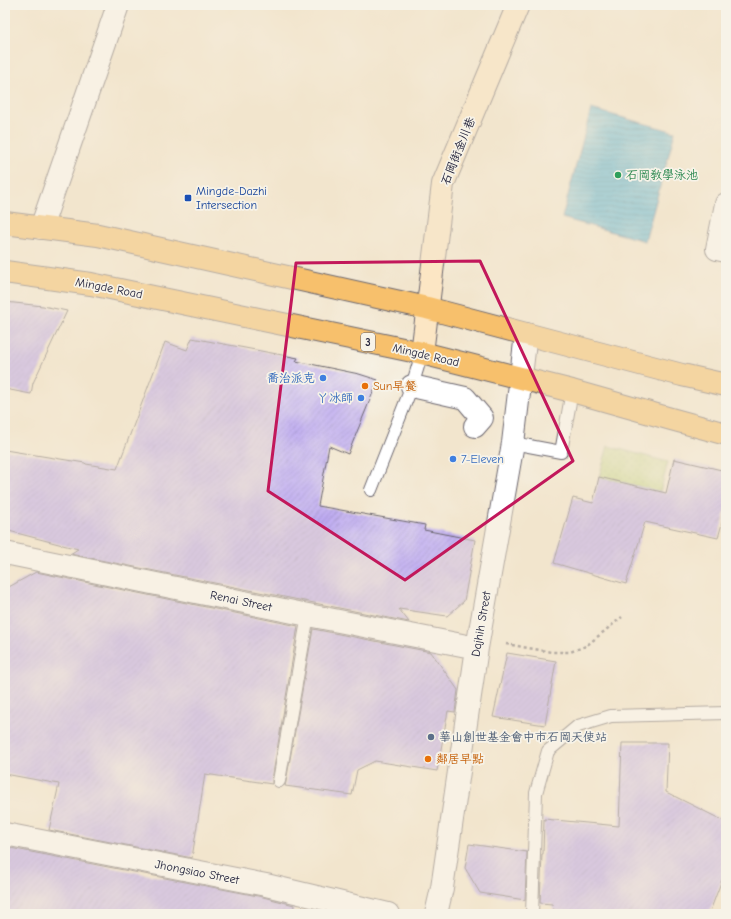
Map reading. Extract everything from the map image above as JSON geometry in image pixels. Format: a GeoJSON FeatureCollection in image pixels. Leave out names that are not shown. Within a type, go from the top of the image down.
{"type":"FeatureCollection","features":[{"type":"Feature","properties":{"kind":"main road"},"geometry":{"type":"LineString","coordinates":[[5,223],[98,236],[427,308],[726,384]]}},
{"type":"Feature","properties":{"kind":"main road","name":"Mingde Road"},"geometry":{"type":"LineString","coordinates":[[5,272],[91,284],[422,353],[572,391],[726,434]]}},
{"type":"Feature","properties":{"kind":"street"},"geometry":{"type":"LineString","coordinates":[[41,228],[118,5]]}},
{"type":"Feature","properties":{"kind":"street","name":"石岡街金川巷"},"geometry":{"type":"LineString","coordinates":[[422,353],[443,184],[518,5]]}},
{"type":"Feature","properties":{"kind":"street"},"geometry":{"type":"LineString","coordinates":[[726,204],[717,249],[726,251]]}},
{"type":"Feature","properties":{"kind":"street","name":"Dajhih Street"},"geometry":{"type":"LineString","coordinates":[[436,914],[442,888],[477,648],[513,443],[526,334]]}},
{"type":"Feature","properties":{"kind":"street"},"geometry":{"type":"LineString","coordinates":[[412,386],[465,398],[482,418],[475,426]]}},
{"type":"Feature","properties":{"kind":"street","name":"Renai Street"},"geometry":{"type":"LineString","coordinates":[[5,553],[477,648]]}},
{"type":"Feature","properties":{"kind":"street","name":"Jhongsiao Street"},"geometry":{"type":"LineString","coordinates":[[5,834],[266,885],[388,914]]}},
{"type":"Feature","properties":{"kind":"lane"},"geometry":{"type":"LineString","coordinates":[[371,490],[412,386],[422,353]]}},
{"type":"Feature","properties":{"kind":"lane"},"geometry":{"type":"LineString","coordinates":[[513,443],[561,452],[572,391]]}},
{"type":"Feature","properties":{"kind":"lane"},"geometry":{"type":"LineString","coordinates":[[279,781],[308,615]]}},
{"type":"Feature","properties":{"kind":"lane"},"geometry":{"type":"LineString","coordinates":[[532,914],[536,793],[548,751],[578,726],[611,716],[726,713]]}},
{"type":"Feature","properties":{"kind":"path"},"geometry":{"type":"LineString","coordinates":[[477,648],[507,644],[551,652],[570,652],[586,646],[622,617]]}},
{"type":"Feature","properties":{"kind":"highlighted area"},"geometry":{"type":"Polygon","coordinates":[[[480,261],[573,461],[405,580],[268,491],[296,263],[480,261]]]}},
{"type":"Feature","properties":{"kind":"green space"},"geometry":{"type":"Polygon","coordinates":[[[608,446],[668,462],[660,492],[599,477],[608,446]]]}},
{"type":"Feature","properties":{"kind":"water","name":"石岡教學泳池"},"geometry":{"type":"Polygon","coordinates":[[[591,109],[675,132],[645,241],[562,218],[591,109]]]}},
{"type":"Feature","properties":{"kind":"building"},"geometry":{"type":"Polygon","coordinates":[[[5,302],[43,306],[67,311],[33,383],[31,394],[5,389],[5,302]]]}},
{"type":"Feature","properties":{"kind":"building"},"geometry":{"type":"Polygon","coordinates":[[[192,338],[298,358],[296,361],[359,374],[378,380],[348,454],[329,446],[318,506],[425,525],[424,530],[475,540],[464,601],[447,616],[399,609],[409,622],[70,554],[78,549],[5,530],[5,450],[117,469],[165,342],[187,350],[192,338]]]}},
{"type":"Feature","properties":{"kind":"building"},"geometry":{"type":"Polygon","coordinates":[[[674,459],[726,471],[726,509],[718,538],[645,522],[626,584],[554,563],[573,498],[593,503],[599,477],[666,493],[674,459]]]}},
{"type":"Feature","properties":{"kind":"building"},"geometry":{"type":"Polygon","coordinates":[[[36,572],[298,626],[272,784],[205,774],[192,858],[49,830],[59,784],[5,774],[5,597],[7,588],[36,572]]]}},
{"type":"Feature","properties":{"kind":"building"},"geometry":{"type":"Polygon","coordinates":[[[313,629],[431,652],[458,690],[455,712],[448,711],[437,771],[375,761],[357,770],[352,795],[285,786],[313,629]]]}},
{"type":"Feature","properties":{"kind":"building"},"geometry":{"type":"Polygon","coordinates":[[[507,653],[556,661],[545,725],[493,717],[507,653]]]}},
{"type":"Feature","properties":{"kind":"building"},"geometry":{"type":"Polygon","coordinates":[[[622,743],[668,743],[666,792],[726,822],[726,869],[709,914],[584,914],[553,910],[552,904],[540,903],[544,819],[619,826],[622,743]]]}},
{"type":"Feature","properties":{"kind":"building"},"geometry":{"type":"Polygon","coordinates":[[[469,844],[527,852],[525,900],[480,893],[465,868],[469,844]]]}},
{"type":"Feature","properties":{"kind":"building"},"geometry":{"type":"Polygon","coordinates":[[[5,847],[263,897],[294,905],[293,914],[5,914],[5,847]]]}},
{"type":"Feature","properties":{"kind":"place","name":"石岡教學泳池"},"geometry":{"type":"Point","coordinates":[618,175]}},
{"type":"Feature","properties":{"kind":"place","name":"Mingde-Dazhi Intersection"},"geometry":{"type":"Point","coordinates":[188,198]}},
{"type":"Feature","properties":{"kind":"place","name":"喬治派克"},"geometry":{"type":"Point","coordinates":[323,378]}},
{"type":"Feature","properties":{"kind":"place","name":"Sun早餐"},"geometry":{"type":"Point","coordinates":[365,386]}},
{"type":"Feature","properties":{"kind":"place","name":"ㄚ冰師"},"geometry":{"type":"Point","coordinates":[361,398]}},
{"type":"Feature","properties":{"kind":"place","name":"7-Eleven"},"geometry":{"type":"Point","coordinates":[453,459]}},
{"type":"Feature","properties":{"kind":"place","name":"華山創世基金會中市石岡天使站"},"geometry":{"type":"Point","coordinates":[431,737]}},
{"type":"Feature","properties":{"kind":"place","name":"鄰居早點"},"geometry":{"type":"Point","coordinates":[428,759]}}]}
